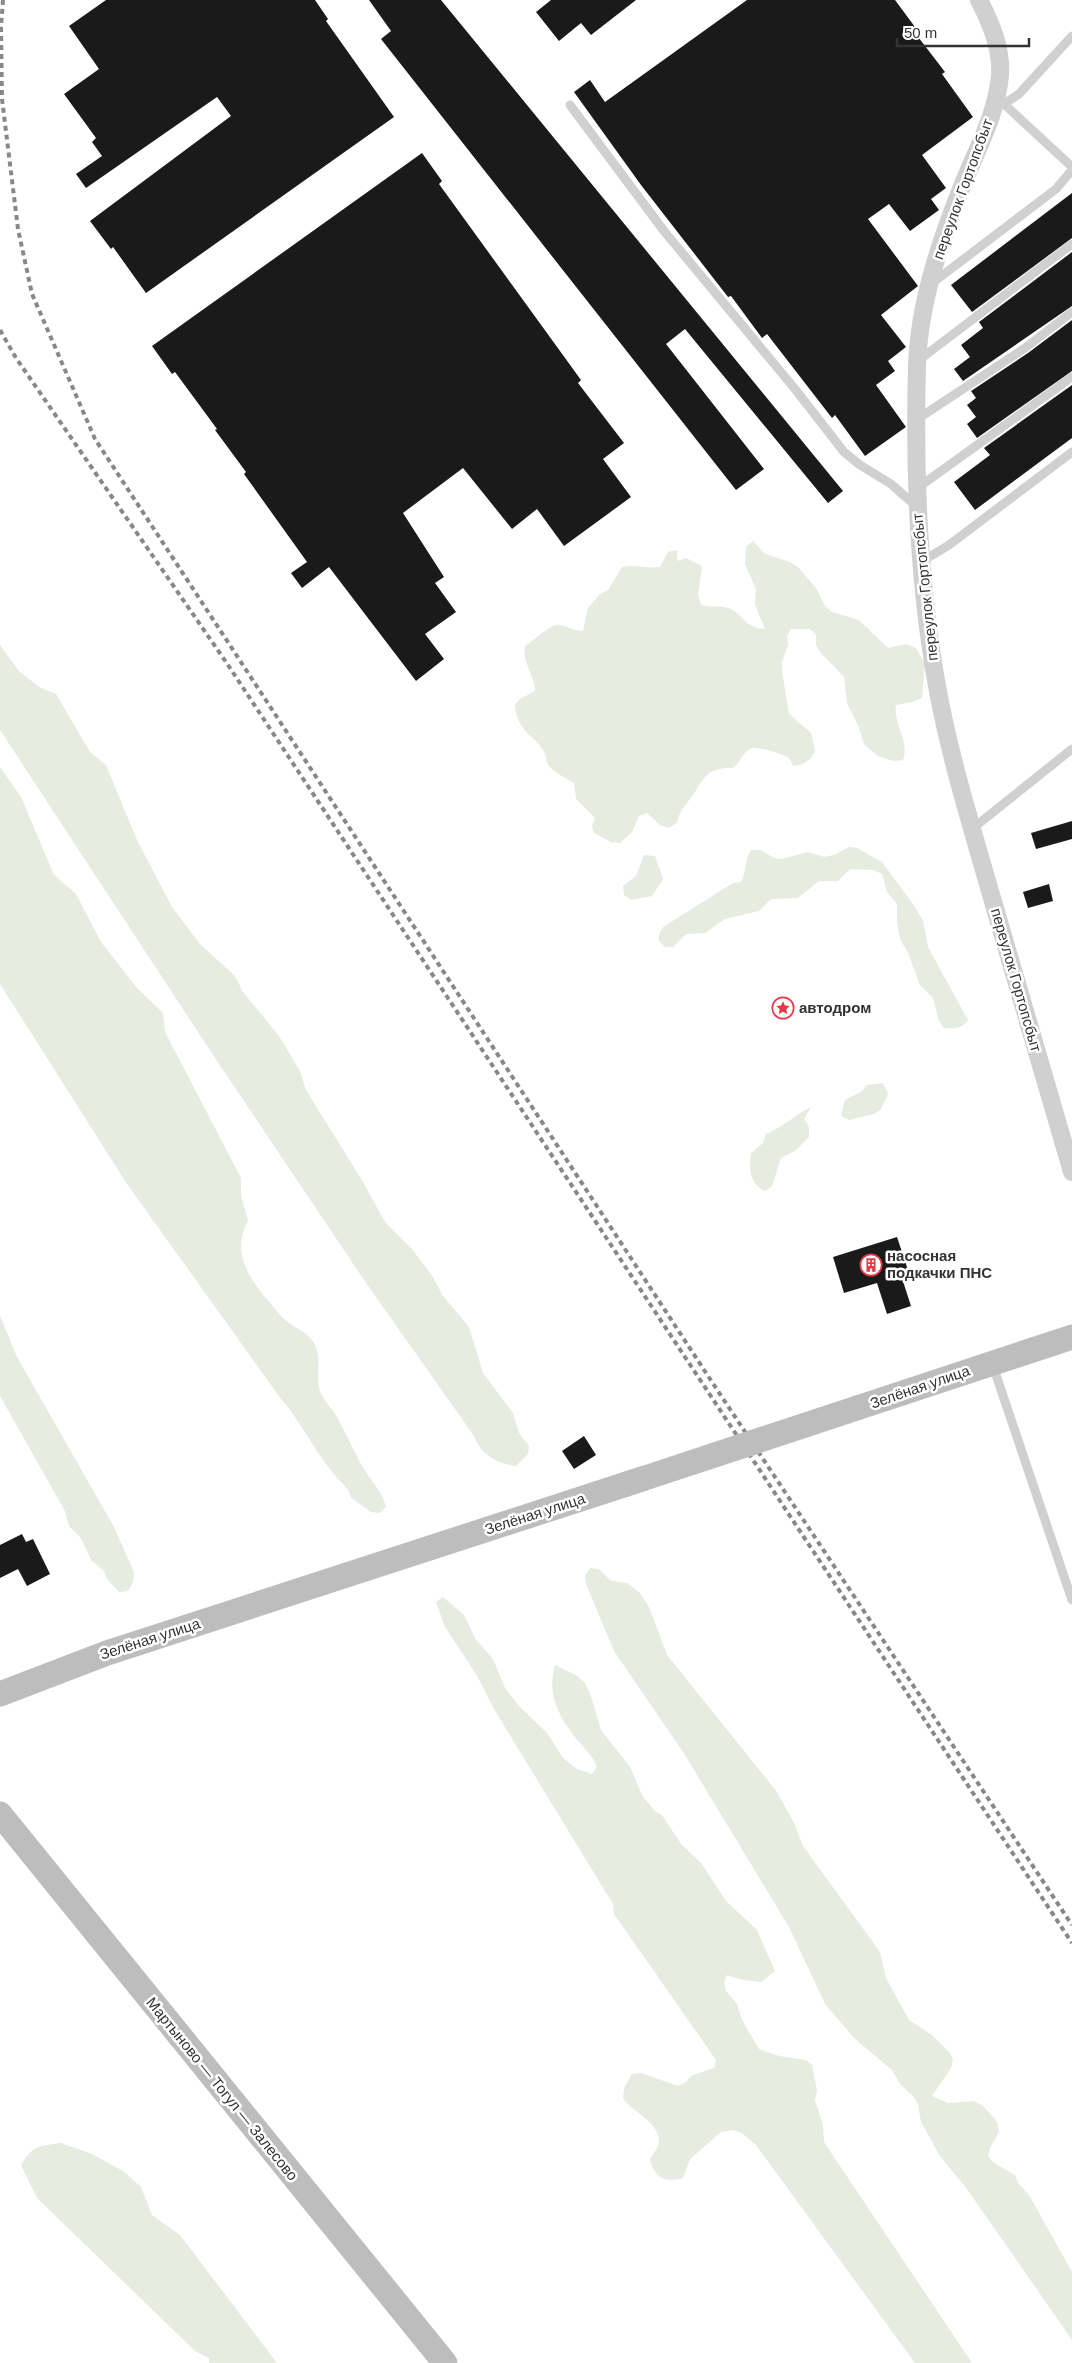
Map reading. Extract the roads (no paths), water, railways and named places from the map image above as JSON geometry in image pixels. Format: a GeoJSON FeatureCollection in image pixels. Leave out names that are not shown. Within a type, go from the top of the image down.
{"type":"FeatureCollection","features":[{"type":"Feature","properties":{"kind":"street","name":"переулок Гортопсбыт"},"geometry":{"type":"LineString","coordinates":[[979,0],[999,48],[999,104],[958,196],[930,284],[920,327],[917,361],[916,489],[921,562],[937,689],[972,829],[1072,1172]]}},
{"type":"Feature","properties":{"kind":"street","name":"Зелёная улица"},"geometry":{"type":"LineString","coordinates":[[0,1694],[107,1653],[1072,1337]]}},
{"type":"Feature","properties":{"kind":"street","name":"Мартыново — Тогул — Залесово"},"geometry":{"type":"LineString","coordinates":[[0,1814],[446,2363]]}},
{"type":"Feature","properties":{"kind":"lane"},"geometry":{"type":"LineString","coordinates":[[930,284],[1056,190],[1072,169],[999,104],[1019,94],[1072,36]]}},
{"type":"Feature","properties":{"kind":"lane"},"geometry":{"type":"LineString","coordinates":[[1061,47],[1072,48]]}},
{"type":"Feature","properties":{"kind":"lane"},"geometry":{"type":"LineString","coordinates":[[570,105],[664,232],[795,389],[844,452],[860,466],[891,484],[917,507]]}},
{"type":"Feature","properties":{"kind":"lane"},"geometry":{"type":"LineString","coordinates":[[917,361],[1072,244]]}},
{"type":"Feature","properties":{"kind":"lane"},"geometry":{"type":"LineString","coordinates":[[916,421],[1025,348],[1072,312]]}},
{"type":"Feature","properties":{"kind":"lane"},"geometry":{"type":"LineString","coordinates":[[916,489],[1072,377]]}},
{"type":"Feature","properties":{"kind":"lane"},"geometry":{"type":"LineString","coordinates":[[921,562],[949,545],[1072,452]]}},
{"type":"Feature","properties":{"kind":"lane"},"geometry":{"type":"LineString","coordinates":[[972,829],[1072,749]]}},
{"type":"Feature","properties":{"kind":"lane"},"geometry":{"type":"LineString","coordinates":[[992,1363],[1072,1600]]}},
{"type":"Feature","properties":{"kind":"railway"},"geometry":{"type":"LineString","coordinates":[[3,0],[1,27],[2,99],[18,229],[32,294],[95,439],[710,1379],[1072,1925]]}},
{"type":"Feature","properties":{"kind":"railway"},"geometry":{"type":"LineString","coordinates":[[0,330],[16,358],[226,662],[1072,1943]]}},
{"type":"Feature","properties":{"kind":"place","name":"автодром"},"geometry":{"type":"Point","coordinates":[783,1008]}},
{"type":"Feature","properties":{"kind":"place","name":"насосная подкачки ПНС"},"geometry":{"type":"Point","coordinates":[871,1265]}}]}
